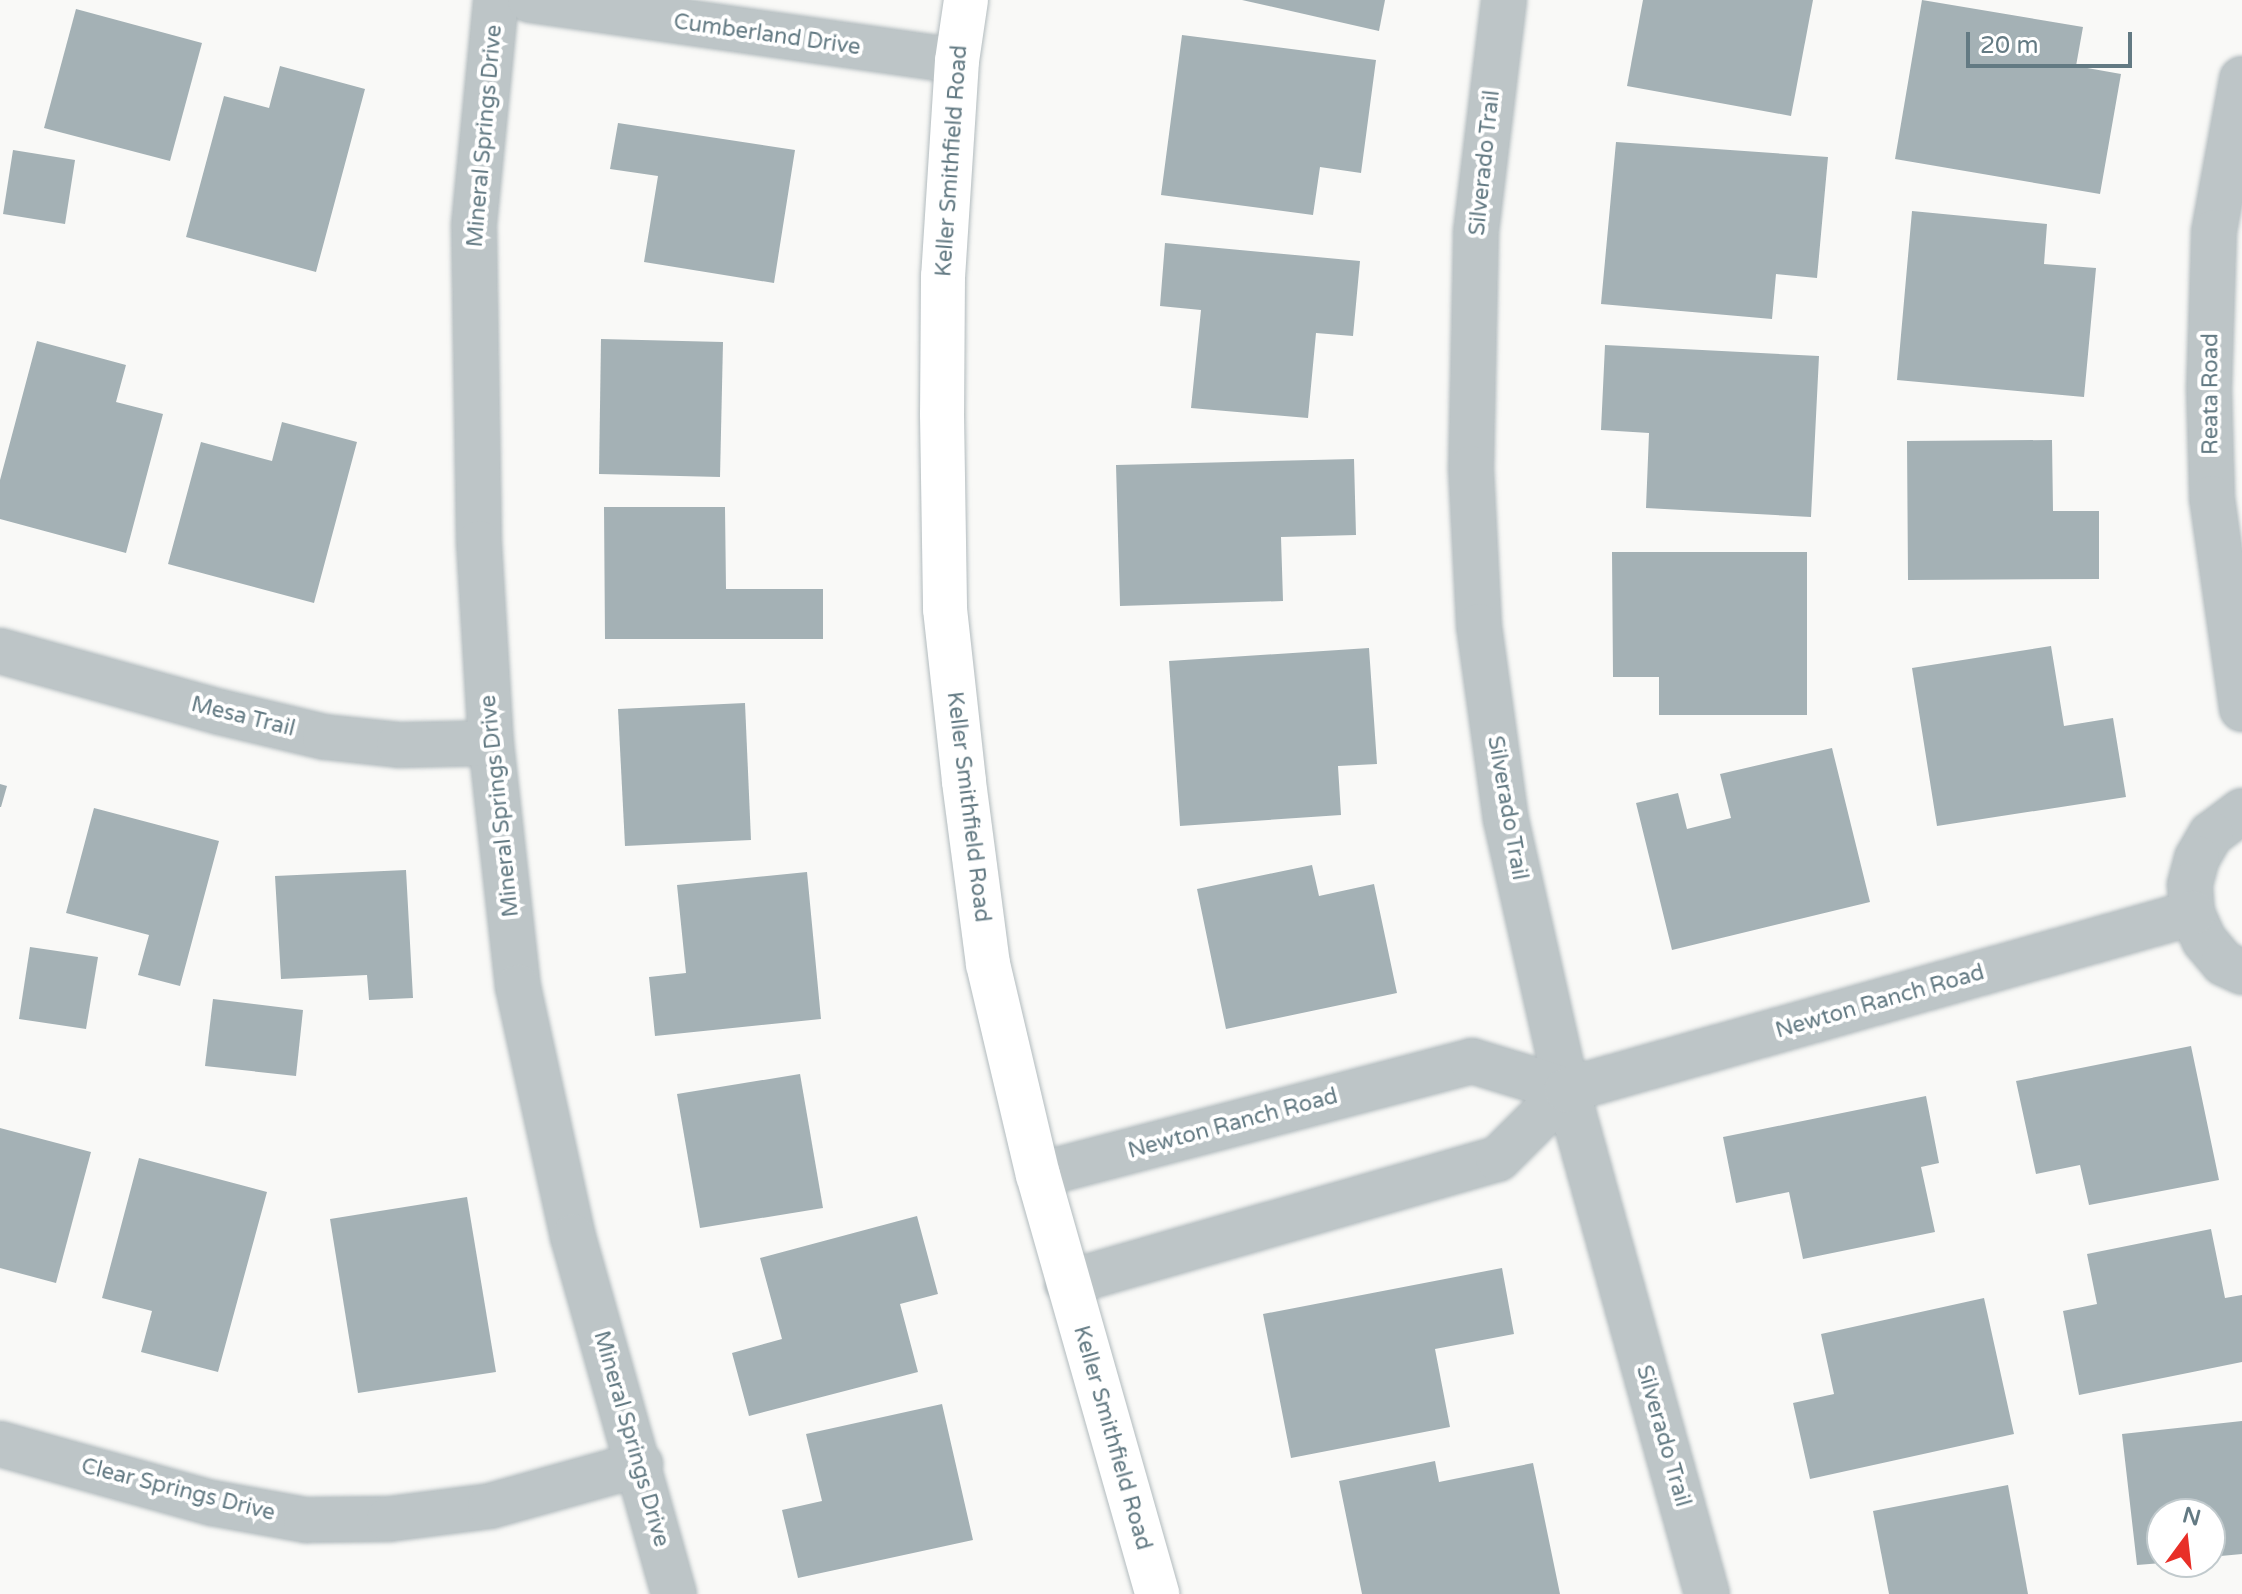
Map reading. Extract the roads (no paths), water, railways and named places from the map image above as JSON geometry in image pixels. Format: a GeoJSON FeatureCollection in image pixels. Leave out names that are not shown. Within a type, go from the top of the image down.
{"type":"FeatureCollection","features":[{"type":"Feature","properties":{"kind":"main road","name":"Keller Smithfield Road"},"geometry":{"type":"LineString","coordinates":[[966,0],[957,61],[943,276],[945,609],[988,964],[1038,1175],[1157,1594]]}},
{"type":"Feature","properties":{"kind":"street","name":"Mineral Springs Drive"},"geometry":{"type":"LineString","coordinates":[[496,0],[474,226],[479,543],[491,743],[518,987],[573,1237],[640,1464],[674,1594]]}},
{"type":"Feature","properties":{"kind":"street","name":"Cumberland Drive"},"geometry":{"type":"LineString","coordinates":[[530,0],[957,61]]}},
{"type":"Feature","properties":{"kind":"street","name":"Silverado Trail"},"geometry":{"type":"LineString","coordinates":[[1504,0],[1476,233],[1471,468],[1479,626],[1506,820],[1567,1090],[1707,1594]]}},
{"type":"Feature","properties":{"kind":"street","name":"Reata Road"},"geometry":{"type":"LineString","coordinates":[[2241,90],[2214,232],[2209,388],[2212,498],[2242,709]]}},
{"type":"Feature","properties":{"kind":"street","name":"Mesa Trail"},"geometry":{"type":"LineString","coordinates":[[0,651],[220,712],[325,737],[399,745],[491,743]]}},
{"type":"Feature","properties":{"kind":"street"},"geometry":{"type":"LineString","coordinates":[[2242,811],[2211,834],[2197,858],[2190,885],[2192,913],[2204,940],[2223,963],[2242,972]]}},
{"type":"Feature","properties":{"kind":"street","name":"Newton Ranch Road"},"geometry":{"type":"LineString","coordinates":[[1067,1283],[1498,1159],[1567,1090],[2192,913]]}},
{"type":"Feature","properties":{"kind":"street","name":"Newton Ranch Road"},"geometry":{"type":"LineString","coordinates":[[1038,1175],[1472,1061],[1567,1090]]}},
{"type":"Feature","properties":{"kind":"street","name":"Clear Springs Drive"},"geometry":{"type":"LineString","coordinates":[[0,1444],[212,1503],[306,1520],[389,1519],[490,1506],[640,1464]]}}]}
